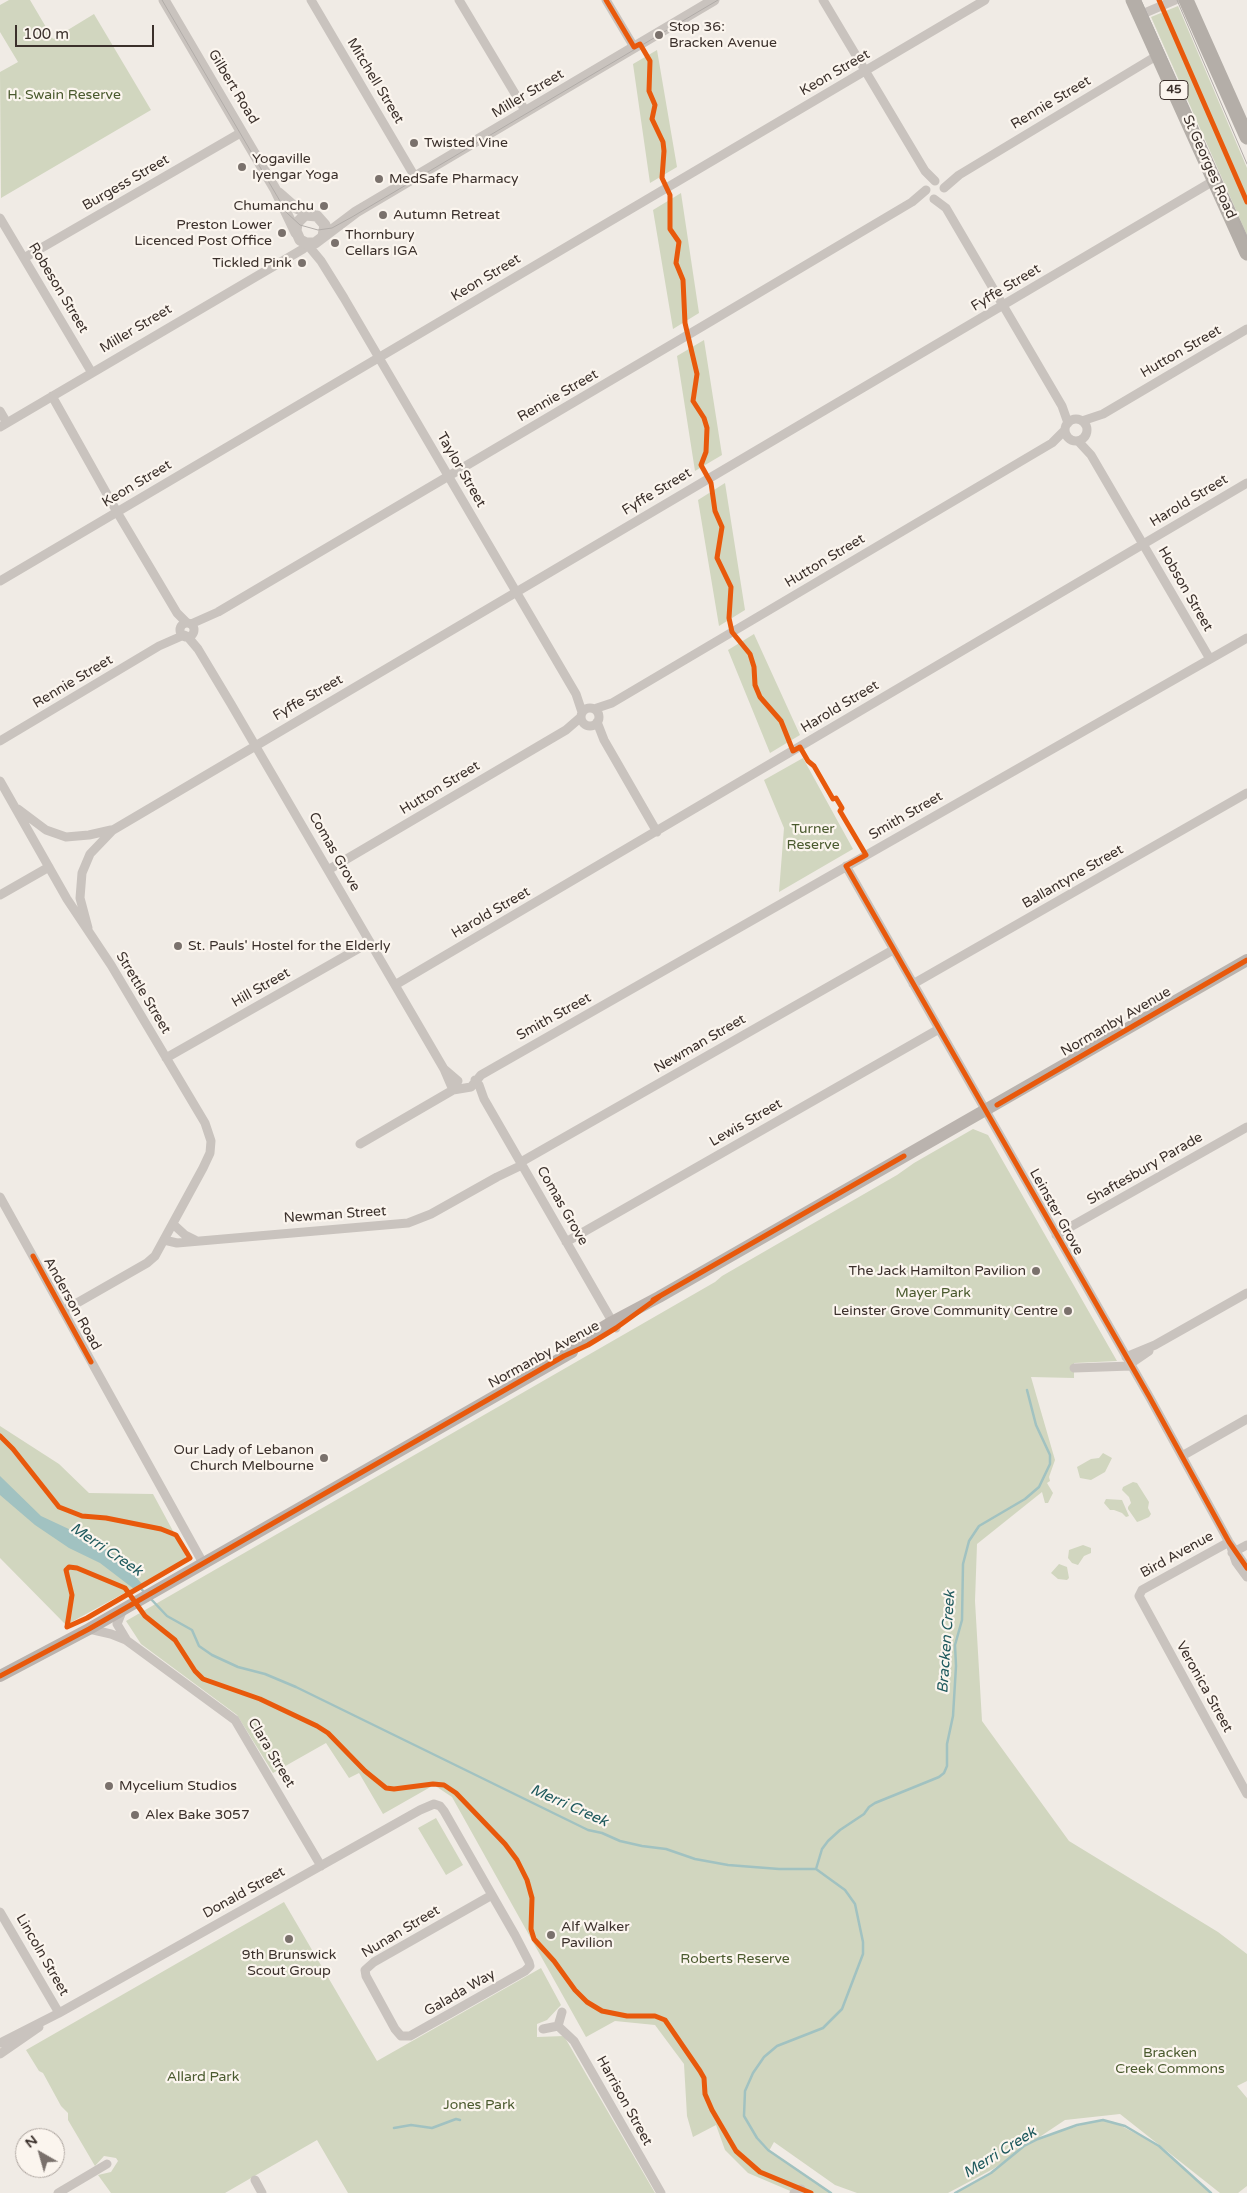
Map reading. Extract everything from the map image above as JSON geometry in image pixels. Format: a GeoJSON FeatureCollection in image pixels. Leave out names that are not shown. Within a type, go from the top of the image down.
{"type":"FeatureCollection","features":[{"type":"Feature","properties":{"kind":"highway","name":"St Georges Road"},"geometry":{"type":"LineString","coordinates":[[1133,0],[1247,253]]}},
{"type":"Feature","properties":{"kind":"highway"},"geometry":{"type":"LineString","coordinates":[[1186,0],[1247,138]]}},
{"type":"Feature","properties":{"kind":"main road","name":"Normanby Avenue"},"geometry":{"type":"LineString","coordinates":[[0,1676],[88,1629],[564,1356],[659,1297],[1247,960]]}},
{"type":"Feature","properties":{"kind":"street","name":"Gilbert Road"},"geometry":{"type":"LineString","coordinates":[[164,0],[276,190],[297,234]]}},
{"type":"Feature","properties":{"kind":"street","name":"Mitchell Street"},"geometry":{"type":"LineString","coordinates":[[311,0],[415,177]]}},
{"type":"Feature","properties":{"kind":"street"},"geometry":{"type":"LineString","coordinates":[[459,0],[526,112]]}},
{"type":"Feature","properties":{"kind":"street"},"geometry":{"type":"LineString","coordinates":[[606,0],[634,47]]}},
{"type":"Feature","properties":{"kind":"street","name":"Miller Street"},"geometry":{"type":"LineString","coordinates":[[3,425],[303,249],[356,212],[714,0]]}},
{"type":"Feature","properties":{"kind":"street","name":"Hobson Street"},"geometry":{"type":"LineString","coordinates":[[823,0],[866,70],[1210,659]]}},
{"type":"Feature","properties":{"kind":"street","name":"Keon Street"},"geometry":{"type":"LineString","coordinates":[[0,581],[985,0]]}},
{"type":"Feature","properties":{"kind":"street"},"geometry":{"type":"LineString","coordinates":[[1140,15],[1175,0]]}},
{"type":"Feature","properties":{"kind":"street","name":"Rennie Street"},"geometry":{"type":"LineString","coordinates":[[0,741],[959,175],[1158,55]]}},
{"type":"Feature","properties":{"kind":"street","name":"Burgess Street"},"geometry":{"type":"LineString","coordinates":[[24,258],[242,132]]}},
{"type":"Feature","properties":{"kind":"street","name":"Fyffe Street"},"geometry":{"type":"LineString","coordinates":[[88,928],[80,898],[82,873],[90,854],[113,830],[1215,180]]}},
{"type":"Feature","properties":{"kind":"street","name":"Gilbert Road"},"geometry":{"type":"LineString","coordinates":[[276,190],[296,208],[316,215]]}},
{"type":"Feature","properties":{"kind":"street","name":"Miller Street"},"geometry":{"type":"LineString","coordinates":[[316,215],[332,219],[356,212]]}},
{"type":"Feature","properties":{"kind":"street"},"geometry":{"type":"LineString","coordinates":[[287,257],[298,245],[296,225],[299,219],[305,215],[316,215],[324,225],[316,241],[302,241],[297,234]]}},
{"type":"Feature","properties":{"kind":"street","name":"Robeson Street"},"geometry":{"type":"LineString","coordinates":[[0,218],[92,373]]}},
{"type":"Feature","properties":{"kind":"street","name":"Taylor Street"},"geometry":{"type":"LineString","coordinates":[[316,241],[322,261],[657,832]]}},
{"type":"Feature","properties":{"kind":"street","name":"Hutton Street"},"geometry":{"type":"LineString","coordinates":[[328,870],[1247,329]]}},
{"type":"Feature","properties":{"kind":"street","name":"Comas Grove"},"geometry":{"type":"LineString","coordinates":[[52,396],[117,512],[444,1069],[453,1090]]}},
{"type":"Feature","properties":{"kind":"street"},"geometry":{"type":"LineString","coordinates":[[0,411],[3,425]]}},
{"type":"Feature","properties":{"kind":"street","name":"Harold Street"},"geometry":{"type":"LineString","coordinates":[[395,985],[1247,483]]}},
{"type":"Feature","properties":{"kind":"street","name":"Smith Street"},"geometry":{"type":"LineString","coordinates":[[360,1144],[453,1090],[473,1083],[846,866],[1247,638]]}},
{"type":"Feature","properties":{"kind":"street","name":"Strettle Street"},"geometry":{"type":"LineString","coordinates":[[0,781],[67,899],[88,928],[205,1123],[211,1141],[208,1159],[173,1224]]}},
{"type":"Feature","properties":{"kind":"street","name":"Ballantyne Street"},"geometry":{"type":"LineString","coordinates":[[913,984],[1247,793]]}},
{"type":"Feature","properties":{"kind":"street","name":"Fyffe Street"},"geometry":{"type":"LineString","coordinates":[[14,806],[46,830],[66,837],[89,836],[113,830]]}},
{"type":"Feature","properties":{"kind":"street","name":"Leinster Grove"},"geometry":{"type":"LineString","coordinates":[[846,866],[1182,1456],[1247,1577]]}},
{"type":"Feature","properties":{"kind":"street"},"geometry":{"type":"LineString","coordinates":[[0,896],[49,867]]}},
{"type":"Feature","properties":{"kind":"street","name":"Hill Street"},"geometry":{"type":"LineString","coordinates":[[166,1058],[370,942]]}},
{"type":"Feature","properties":{"kind":"street","name":"Newman Street"},"geometry":{"type":"LineString","coordinates":[[164,1240],[177,1243],[408,1223],[431,1214],[522,1164],[893,950]]}},
{"type":"Feature","properties":{"kind":"street","name":"Lewis Street"},"geometry":{"type":"LineString","coordinates":[[566,1242],[939,1029]]}},
{"type":"Feature","properties":{"kind":"street","name":"Comas Grove"},"geometry":{"type":"LineString","coordinates":[[444,1069],[458,1081]]}},
{"type":"Feature","properties":{"kind":"street"},"geometry":{"type":"LineString","coordinates":[[453,1090],[458,1081]]}},
{"type":"Feature","properties":{"kind":"street","name":"Smith Street"},"geometry":{"type":"LineString","coordinates":[[458,1081],[473,1083]]}},
{"type":"Feature","properties":{"kind":"street","name":"Comas Grove"},"geometry":{"type":"LineString","coordinates":[[473,1083],[480,1086],[484,1098],[614,1325]]}},
{"type":"Feature","properties":{"kind":"street","name":"Shaftesbury Parade"},"geometry":{"type":"LineString","coordinates":[[1056,1236],[1247,1127]]}},
{"type":"Feature","properties":{"kind":"street","name":"Anderson Road"},"geometry":{"type":"LineString","coordinates":[[0,1197],[203,1563]]}},
{"type":"Feature","properties":{"kind":"street"},"geometry":{"type":"LineString","coordinates":[[63,1311],[147,1263],[155,1256],[173,1224],[185,1235],[196,1240]]}},
{"type":"Feature","properties":{"kind":"street"},"geometry":{"type":"LineString","coordinates":[[1074,1368],[1129,1363],[1155,1345],[1247,1293]]}},
{"type":"Feature","properties":{"kind":"street"},"geometry":{"type":"LineString","coordinates":[[1182,1456],[1247,1419]]}},
{"type":"Feature","properties":{"kind":"street","name":"Bird Avenue"},"geometry":{"type":"LineString","coordinates":[[1139,1593],[1229,1542]]}},
{"type":"Feature","properties":{"kind":"street"},"geometry":{"type":"LineString","coordinates":[[1234,1552],[1247,1545]]}},
{"type":"Feature","properties":{"kind":"street","name":"Leinster Grove"},"geometry":{"type":"LineString","coordinates":[[1234,1552],[1247,1568]]}},
{"type":"Feature","properties":{"kind":"street","name":"Veronica Street"},"geometry":{"type":"LineString","coordinates":[[1139,1593],[1140,1599],[1247,1794]]}},
{"type":"Feature","properties":{"kind":"street"},"geometry":{"type":"LineString","coordinates":[[125,1608],[117,1624],[126,1640]]}},
{"type":"Feature","properties":{"kind":"street","name":"Clara Street"},"geometry":{"type":"LineString","coordinates":[[88,1629],[111,1634],[126,1640],[235,1720],[321,1866]]}},
{"type":"Feature","properties":{"kind":"street","name":"Donald Street"},"geometry":{"type":"LineString","coordinates":[[0,2043],[60,2013],[426,1806],[437,1805],[443,1809],[492,1895]]}},
{"type":"Feature","properties":{"kind":"street","name":"Galada Way"},"geometry":{"type":"LineString","coordinates":[[401,2036],[410,2036],[525,1971],[530,1966],[492,1895]]}},
{"type":"Feature","properties":{"kind":"street","name":"Nunan Street"},"geometry":{"type":"LineString","coordinates":[[401,2036],[366,1976],[365,1970],[374,1962],[492,1895]]}},
{"type":"Feature","properties":{"kind":"street","name":"Lincoln Street"},"geometry":{"type":"LineString","coordinates":[[0,1912],[60,2013]]}},
{"type":"Feature","properties":{"kind":"street"},"geometry":{"type":"LineString","coordinates":[[542,2029],[558,2026],[562,2012]]}},
{"type":"Feature","properties":{"kind":"street","name":"Donald Street"},"geometry":{"type":"LineString","coordinates":[[0,2054],[60,2013]]}},
{"type":"Feature","properties":{"kind":"street","name":"Harrison Street"},"geometry":{"type":"LineString","coordinates":[[558,2026],[574,2041],[661,2193]]}},
{"type":"Feature","properties":{"kind":"street"},"geometry":{"type":"LineString","coordinates":[[58,2193],[108,2164]]}},
{"type":"Feature","properties":{"kind":"street"},"geometry":{"type":"LineString","coordinates":[[254,2180],[262,2193]]}},
{"type":"Feature","properties":{"kind":"green space","name":"H. Swain Reserve"},"geometry":{"type":"Polygon","coordinates":[[[9,0],[30,0],[53,39],[94,14],[151,110],[1,198],[0,72],[18,62],[0,32],[0,5],[9,0]]]}},
{"type":"Feature","properties":{"kind":"green space"},"geometry":{"type":"Polygon","coordinates":[[[1178,6],[1247,168],[1247,235],[1151,17],[1178,6]]]}},
{"type":"Feature","properties":{"kind":"green space"},"geometry":{"type":"Polygon","coordinates":[[[657,50],[677,167],[650,183],[633,64],[657,50]]]}},
{"type":"Feature","properties":{"kind":"green space"},"geometry":{"type":"Polygon","coordinates":[[[681,193],[699,313],[673,329],[653,210],[681,193]]]}},
{"type":"Feature","properties":{"kind":"green space"},"geometry":{"type":"Polygon","coordinates":[[[704,340],[722,455],[695,471],[677,356],[704,340]]]}},
{"type":"Feature","properties":{"kind":"green space"},"geometry":{"type":"Polygon","coordinates":[[[725,483],[745,610],[719,626],[698,500],[725,483]]]}},
{"type":"Feature","properties":{"kind":"green space"},"geometry":{"type":"Polygon","coordinates":[[[754,634],[800,735],[770,753],[728,650],[754,634]]]}},
{"type":"Feature","properties":{"kind":"green space","name":"Turner Reserve"},"geometry":{"type":"Polygon","coordinates":[[[803,758],[853,849],[779,892],[784,828],[764,780],[803,758]]]}},
{"type":"Feature","properties":{"kind":"green space"},"geometry":{"type":"Polygon","coordinates":[[[973,1129],[988,1135],[1117,1361],[1074,1363],[1074,1378],[1031,1377],[1055,1460],[1049,1477],[1050,1481],[1047,1483],[1053,1493],[1048,1503],[1045,1503],[1042,1492],[977,1544],[975,1601],[982,1721],[1069,1841],[1218,1932],[1247,1954],[1247,2081],[1237,2086],[1247,2098],[1247,2186],[1238,2193],[1220,2193],[1120,2114],[1065,2120],[1038,2138],[1091,2122],[1103,2120],[1114,2122],[1159,2146],[1211,2193],[955,2193],[991,2173],[1014,2155],[993,2169],[948,2193],[857,2193],[835,2185],[774,2142],[769,2151],[831,2193],[795,2193],[748,2173],[725,2150],[716,2125],[693,2137],[687,2116],[684,2064],[655,2025],[615,2021],[586,2037],[452,1797],[434,1785],[383,1814],[359,1773],[349,1778],[326,1743],[273,1773],[237,1715],[141,1644],[126,1621],[715,1282],[722,1276],[973,1129]]]}},
{"type":"Feature","properties":{"kind":"green space"},"geometry":{"type":"Polygon","coordinates":[[[0,1426],[59,1464],[89,1493],[153,1494],[186,1555],[185,1560],[66,1625],[0,1558],[0,1426]]]}},
{"type":"Feature","properties":{"kind":"green space"},"geometry":{"type":"Polygon","coordinates":[[[1103,1453],[1112,1458],[1105,1472],[1091,1480],[1080,1478],[1077,1467],[1091,1459],[1099,1458],[1103,1453]]]}},
{"type":"Feature","properties":{"kind":"green space"},"geometry":{"type":"Polygon","coordinates":[[[1133,1482],[1137,1483],[1149,1502],[1148,1508],[1151,1514],[1149,1517],[1137,1522],[1128,1509],[1131,1503],[1129,1497],[1122,1490],[1123,1487],[1133,1482]]]}},
{"type":"Feature","properties":{"kind":"green space"},"geometry":{"type":"Polygon","coordinates":[[[1106,1499],[1122,1500],[1129,1516],[1126,1517],[1122,1513],[1110,1510],[1104,1503],[1106,1499]]]}},
{"type":"Feature","properties":{"kind":"green space"},"geometry":{"type":"Polygon","coordinates":[[[1083,1545],[1091,1548],[1091,1553],[1084,1556],[1078,1565],[1072,1563],[1068,1558],[1069,1550],[1083,1545]]]}},
{"type":"Feature","properties":{"kind":"green space"},"geometry":{"type":"Polygon","coordinates":[[[1059,1564],[1067,1567],[1069,1578],[1067,1580],[1058,1579],[1051,1573],[1059,1564]]]}},
{"type":"Feature","properties":{"kind":"green space"},"geometry":{"type":"Polygon","coordinates":[[[436,1818],[463,1865],[446,1875],[418,1828],[436,1818]]]}},
{"type":"Feature","properties":{"kind":"green space"},"geometry":{"type":"Polygon","coordinates":[[[284,1902],[377,2061],[541,1968],[561,2005],[547,2020],[537,2024],[537,2037],[564,2036],[655,2193],[348,2193],[317,2140],[225,2193],[111,2193],[98,2175],[111,2172],[118,2161],[116,2158],[104,2156],[95,2166],[68,2120],[68,2113],[61,2106],[43,2073],[39,2071],[26,2050],[284,1902]]]}},
{"type":"Feature","properties":{"kind":"water"},"geometry":{"type":"Polygon","coordinates":[[[0,1476],[41,1516],[88,1538],[118,1557],[142,1584],[134,1589],[100,1563],[69,1548],[35,1525],[0,1495],[0,1476]]]}},
{"type":"Feature","properties":{"kind":"waterway","name":"Bracken Creek"},"geometry":{"type":"LineString","coordinates":[[816,1869],[822,1849],[828,1841],[840,1830],[864,1814],[869,1807],[939,1777],[944,1773],[947,1766],[947,1744],[953,1716],[956,1666],[955,1645],[962,1620],[963,1564],[969,1541],[979,1526],[1025,1499],[1039,1487],[1050,1464],[1050,1455],[1036,1425],[1027,1390]]}},
{"type":"Feature","properties":{"kind":"waterway","name":"Merri Creek"},"geometry":{"type":"LineString","coordinates":[[136,1583],[144,1592]]}},
{"type":"Feature","properties":{"kind":"waterway","name":"Merri Creek"},"geometry":{"type":"LineString","coordinates":[[150,1598],[167,1616],[192,1630],[199,1646],[212,1655],[238,1667],[265,1674],[296,1687],[588,1830],[602,1833],[620,1841],[666,1849],[695,1859],[728,1865],[779,1869],[816,1869],[845,1890],[855,1904],[863,1942],[863,1954],[842,2009],[823,2028],[777,2046],[764,2057],[753,2073],[745,2091],[744,2116],[757,2138],[768,2150],[831,2193]]}},
{"type":"Feature","properties":{"kind":"waterway"},"geometry":{"type":"LineString","coordinates":[[394,2128],[411,2125],[432,2128],[456,2119],[460,2120]]}},
{"type":"Feature","properties":{"kind":"waterway","name":"Merri Creek"},"geometry":{"type":"LineString","coordinates":[[955,2193],[991,2173],[1024,2146],[1038,2139],[1077,2125],[1103,2120],[1125,2126],[1159,2146],[1211,2193]]}},
{"type":"Feature","properties":{"kind":"tram line"},"geometry":{"type":"LineString","coordinates":[[162,0],[287,213],[300,225],[318,230],[332,228],[352,217],[718,0]]}},
{"type":"Feature","properties":{"kind":"tram line"},"geometry":{"type":"LineString","coordinates":[[1141,0],[1247,239]]}},
{"type":"Feature","properties":{"kind":"tram line"},"geometry":{"type":"LineString","coordinates":[[1177,0],[1247,164]]}},
{"type":"Feature","properties":{"kind":"cycle path"},"geometry":{"type":"LineString","coordinates":[[606,0],[634,47],[640,44],[650,61],[649,91],[655,105],[652,119],[663,142],[662,178],[670,195],[670,229],[679,242],[676,263],[683,280],[685,323],[697,374],[693,401],[704,418],[707,428],[706,452],[701,465],[711,483],[715,511],[722,527],[717,558],[731,587],[729,618],[732,632],[750,654],[754,667],[755,685],[760,697],[781,721],[793,751],[800,747],[808,761],[814,766],[833,799],[836,798],[842,808],[840,811],[866,855],[846,866],[1150,1398],[1229,1542],[1247,1568]]}},
{"type":"Feature","properties":{"kind":"cycle path"},"geometry":{"type":"LineString","coordinates":[[1159,0],[1247,202]]}},
{"type":"Feature","properties":{"kind":"cycle path"},"geometry":{"type":"LineString","coordinates":[[997,1105],[1247,960]]}},
{"type":"Feature","properties":{"kind":"cycle path"},"geometry":{"type":"LineString","coordinates":[[653,1300],[904,1156]]}},
{"type":"Feature","properties":{"kind":"cycle path"},"geometry":{"type":"LineString","coordinates":[[33,1256],[91,1362]]}},
{"type":"Feature","properties":{"kind":"cycle path"},"geometry":{"type":"LineString","coordinates":[[0,1676],[89,1629],[564,1356],[588,1345],[616,1328],[659,1297]]}},
{"type":"Feature","properties":{"kind":"cycle path"},"geometry":{"type":"LineString","coordinates":[[0,1436],[13,1449],[59,1507],[82,1516],[106,1518],[161,1529],[176,1535],[190,1558],[87,1618],[67,1627]]}},
{"type":"Feature","properties":{"kind":"cycle path"},"geometry":{"type":"LineString","coordinates":[[67,1627],[72,1595],[66,1570],[69,1567],[77,1568],[125,1588],[145,1616],[175,1640],[195,1671],[203,1679],[260,1699],[317,1726],[328,1733],[365,1771],[386,1788],[394,1789],[433,1784],[444,1785],[456,1793],[505,1844],[517,1860],[527,1880],[532,1898],[531,1929],[534,1939],[554,1961],[575,1990],[587,2002],[602,2011],[627,2016],[655,2016],[665,2020],[704,2078],[705,2094],[712,2110],[736,2151],[760,2172],[811,2193]]}},
{"type":"Feature","properties":{"kind":"place","name":"Stop 36: Bracken Avenue"},"geometry":{"type":"Point","coordinates":[659,35]}},
{"type":"Feature","properties":{"kind":"place","name":"Twisted Vine"},"geometry":{"type":"Point","coordinates":[414,143]}},
{"type":"Feature","properties":{"kind":"place","name":"Yogaville Iyengar Yoga"},"geometry":{"type":"Point","coordinates":[242,167]}},
{"type":"Feature","properties":{"kind":"place","name":"MedSafe Pharmacy"},"geometry":{"type":"Point","coordinates":[379,179]}},
{"type":"Feature","properties":{"kind":"place","name":"Chumanchu"},"geometry":{"type":"Point","coordinates":[324,206]}},
{"type":"Feature","properties":{"kind":"place","name":"Autumn Retreat"},"geometry":{"type":"Point","coordinates":[383,215]}},
{"type":"Feature","properties":{"kind":"place","name":"Preston Lower Licenced Post Office"},"geometry":{"type":"Point","coordinates":[282,233]}},
{"type":"Feature","properties":{"kind":"place","name":"Thornbury Cellars IGA"},"geometry":{"type":"Point","coordinates":[335,243]}},
{"type":"Feature","properties":{"kind":"place","name":"Tickled Pink"},"geometry":{"type":"Point","coordinates":[302,263]}},
{"type":"Feature","properties":{"kind":"place","name":"St. Pauls' Hostel for the Elderly"},"geometry":{"type":"Point","coordinates":[178,946]}},
{"type":"Feature","properties":{"kind":"place","name":"The Jack Hamilton Pavilion"},"geometry":{"type":"Point","coordinates":[1036,1271]}},
{"type":"Feature","properties":{"kind":"place","name":"Leinster Grove Community Centre"},"geometry":{"type":"Point","coordinates":[1068,1311]}},
{"type":"Feature","properties":{"kind":"place","name":"Our Lady of Lebanon Church Melbourne"},"geometry":{"type":"Point","coordinates":[324,1458]}},
{"type":"Feature","properties":{"kind":"place","name":"Mycelium Studios"},"geometry":{"type":"Point","coordinates":[109,1786]}},
{"type":"Feature","properties":{"kind":"place","name":"Alex Bake 3057"},"geometry":{"type":"Point","coordinates":[135,1815]}},
{"type":"Feature","properties":{"kind":"place","name":"Alf Walker Pavilion"},"geometry":{"type":"Point","coordinates":[551,1935]}},
{"type":"Feature","properties":{"kind":"place","name":"9th Brunswick Scout Group"},"geometry":{"type":"Point","coordinates":[289,1939]}},
{"type":"Feature","properties":{"kind":"park label","name":"Mayer Park"},"geometry":{"type":"Point","coordinates":[933,1293]}},
{"type":"Feature","properties":{"kind":"park label","name":"Roberts Reserve"},"geometry":{"type":"Point","coordinates":[735,1959]}},
{"type":"Feature","properties":{"kind":"park label","name":"Bracken Creek Commons"},"geometry":{"type":"Point","coordinates":[1170,2062]}},
{"type":"Feature","properties":{"kind":"park label","name":"Allard Park"},"geometry":{"type":"Point","coordinates":[203,2077]}},
{"type":"Feature","properties":{"kind":"park label","name":"Jones Park"},"geometry":{"type":"Point","coordinates":[479,2105]}}]}
